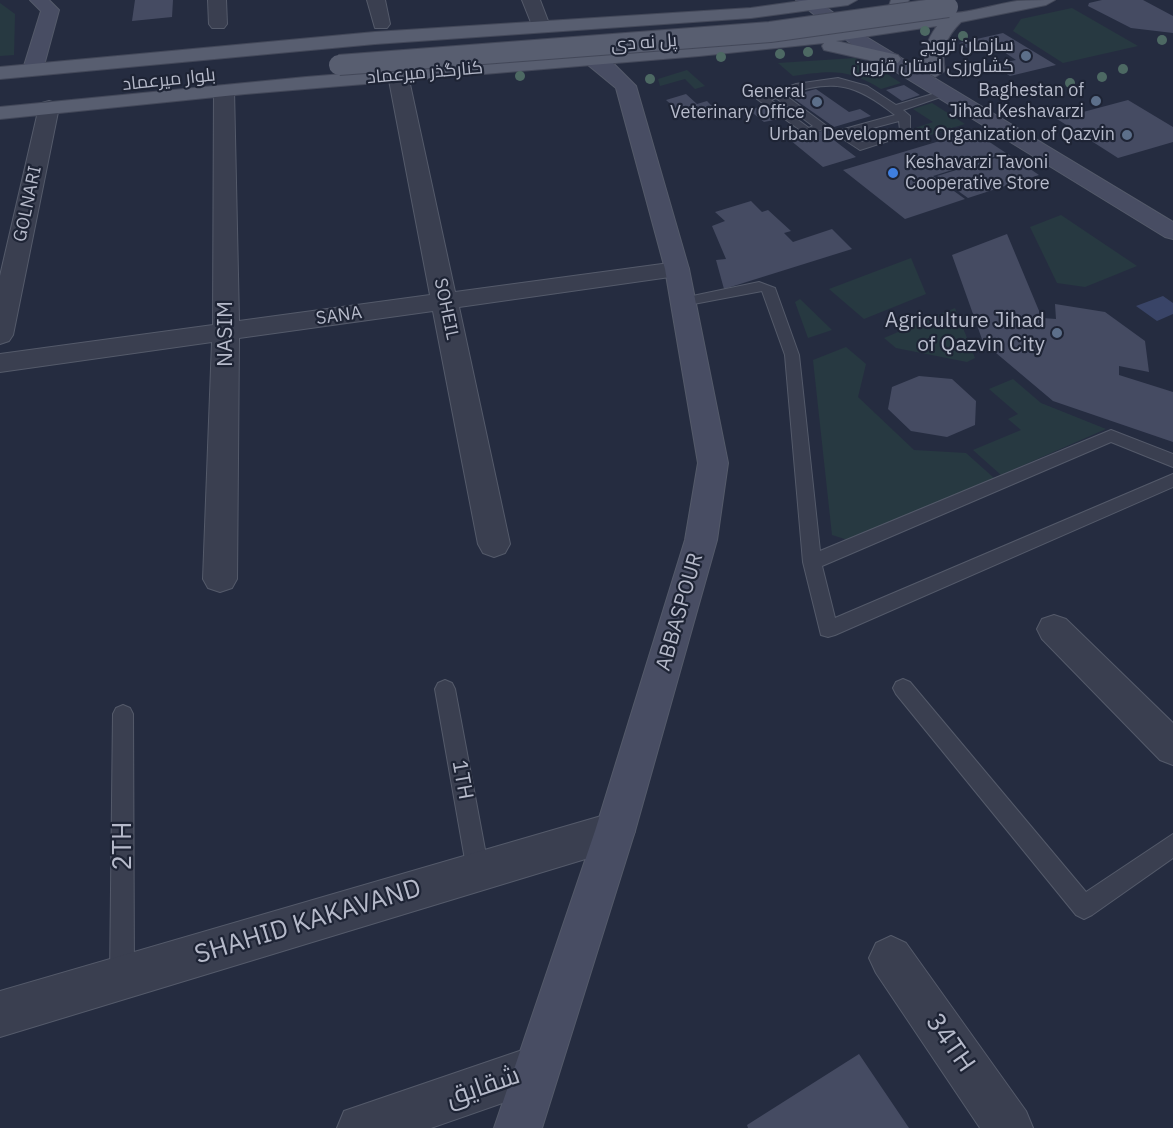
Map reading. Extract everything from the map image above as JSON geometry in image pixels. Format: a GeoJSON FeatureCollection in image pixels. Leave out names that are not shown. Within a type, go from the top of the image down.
{"type":"FeatureCollection","features":[{"type":"Feature","properties":{"kind":"main road"},"geometry":{"type":"LineString","coordinates":[[752,13],[770,0]]}},
{"type":"Feature","properties":{"kind":"main road","name":"کنارگذر میرعماد"},"geometry":{"type":"LineString","coordinates":[[0,73],[541,26],[561,16],[752,13],[840,0]]}},
{"type":"Feature","properties":{"kind":"main road"},"geometry":{"type":"LineString","coordinates":[[900,0],[900,9],[912,15],[952,13],[1046,0]]}},
{"type":"Feature","properties":{"kind":"main road","name":"پل نه دی"},"geometry":{"type":"LineString","coordinates":[[333,61],[762,22],[922,0]]}},
{"type":"Feature","properties":{"kind":"main road"},"geometry":{"type":"LineString","coordinates":[[935,71],[932,59],[935,39],[952,13],[984,0]]}},
{"type":"Feature","properties":{"kind":"main road"},"geometry":{"type":"LineString","coordinates":[[752,13],[786,17],[801,25],[797,34],[778,44]]}},
{"type":"Feature","properties":{"kind":"main road","name":"کنارگذر میرعماد"},"geometry":{"type":"LineString","coordinates":[[0,113],[224,90],[778,44],[876,30],[952,13]]}},
{"type":"Feature","properties":{"kind":"main road","name":"پل نه دی"},"geometry":{"type":"LineString","coordinates":[[333,61],[770,32],[952,13]]}},
{"type":"Feature","properties":{"kind":"main road"},"geometry":{"type":"LineString","coordinates":[[778,44],[835,46],[891,59]]}},
{"type":"Feature","properties":{"kind":"main road","name":"بلوار میرعماد"},"geometry":{"type":"LineString","coordinates":[[0,85],[224,63],[333,61]]}},
{"type":"Feature","properties":{"kind":"main road","name":"بلوار میرعماد"},"geometry":{"type":"LineString","coordinates":[[0,98],[333,61]]}},
{"type":"Feature","properties":{"kind":"street"},"geometry":{"type":"LineString","coordinates":[[218,0],[218,24]]}},
{"type":"Feature","properties":{"kind":"street"},"geometry":{"type":"LineString","coordinates":[[376,0],[381,24]]}},
{"type":"Feature","properties":{"kind":"street"},"geometry":{"type":"LineString","coordinates":[[531,0],[541,26]]}},
{"type":"Feature","properties":{"kind":"street"},"geometry":{"type":"LineString","coordinates":[[840,0],[876,30],[935,71],[1173,218]]}},
{"type":"Feature","properties":{"kind":"street"},"geometry":{"type":"LineString","coordinates":[[33,69],[47,3]]}},
{"type":"Feature","properties":{"kind":"street"},"geometry":{"type":"LineString","coordinates":[[808,3],[851,34],[1173,232]]}},
{"type":"Feature","properties":{"kind":"street"},"geometry":{"type":"LineString","coordinates":[[592,60],[606,67],[626,86],[638,64],[649,55]]}},
{"type":"Feature","properties":{"kind":"street","name":"SOHEIL"},"geometry":{"type":"LineString","coordinates":[[398,75],[494,544]]}},
{"type":"Feature","properties":{"kind":"street","name":"ABBASPOUR"},"geometry":{"type":"LineString","coordinates":[[518,1128],[615,831],[701,540],[713,463],[677,269],[626,86]]}},
{"type":"Feature","properties":{"kind":"street","name":"NASIM"},"geometry":{"type":"LineString","coordinates":[[220,579],[226,332],[224,90]]}},
{"type":"Feature","properties":{"kind":"street","name":"GOLNARI"},"geometry":{"type":"LineString","coordinates":[[0,335],[49,107]]}},
{"type":"Feature","properties":{"kind":"street","name":"SANA"},"geometry":{"type":"LineString","coordinates":[[0,363],[677,269]]}},
{"type":"Feature","properties":{"kind":"street"},"geometry":{"type":"LineString","coordinates":[[1054,629],[1173,748]]}},
{"type":"Feature","properties":{"kind":"street","name":"SHAHID KAKAVAND"},"geometry":{"type":"LineString","coordinates":[[0,1014],[615,831]]}},
{"type":"Feature","properties":{"kind":"street","name":"34TH"},"geometry":{"type":"LineString","coordinates":[[891,958],[1009,1128]]}},
{"type":"Feature","properties":{"kind":"street","name":"شقایق"},"geometry":{"type":"LineString","coordinates":[[361,1128],[537,1068]]}},
{"type":"Feature","properties":{"kind":"lane"},"geometry":{"type":"LineString","coordinates":[[777,94],[832,80],[863,88],[899,112],[906,132],[860,146],[841,133],[899,112],[946,93]]}},
{"type":"Feature","properties":{"kind":"lane"},"geometry":{"type":"LineString","coordinates":[[683,302],[759,286],[768,288],[792,355],[812,562],[828,629],[1173,480]]}},
{"type":"Feature","properties":{"kind":"lane"},"geometry":{"type":"LineString","coordinates":[[812,562],[1111,436],[1173,461]]}},
{"type":"Feature","properties":{"kind":"lane"},"geometry":{"type":"LineString","coordinates":[[903,688],[1084,906],[1173,845]]}},
{"type":"Feature","properties":{"kind":"lane","name":"1TH"},"geometry":{"type":"LineString","coordinates":[[445,689],[478,871]]}},
{"type":"Feature","properties":{"kind":"lane","name":"2TH"},"geometry":{"type":"LineString","coordinates":[[122,978],[123,714]]}},
{"type":"Feature","properties":{"kind":"shaded area"},"geometry":{"type":"Polygon","coordinates":[[[0,3],[15,14],[14,55],[0,56],[0,3]]]}},
{"type":"Feature","properties":{"kind":"shaded area"},"geometry":{"type":"Polygon","coordinates":[[[1072,8],[1138,46],[1063,63],[1013,31],[1021,19],[1072,8]]]}},
{"type":"Feature","properties":{"kind":"shaded area"},"geometry":{"type":"Polygon","coordinates":[[[855,58],[873,65],[901,83],[881,89],[848,74],[829,72],[793,76],[778,63],[855,58]]]}},
{"type":"Feature","properties":{"kind":"shaded area"},"geometry":{"type":"Polygon","coordinates":[[[687,70],[705,86],[695,89],[685,79],[660,86],[658,79],[687,70]]]}},
{"type":"Feature","properties":{"kind":"shaded area"},"geometry":{"type":"Polygon","coordinates":[[[932,103],[965,124],[924,137],[912,129],[933,122],[913,109],[932,103]]]}},
{"type":"Feature","properties":{"kind":"shaded area"},"geometry":{"type":"Polygon","coordinates":[[[1061,215],[1137,266],[1085,287],[1057,283],[1030,227],[1061,215]]]}},
{"type":"Feature","properties":{"kind":"shaded area"},"geometry":{"type":"Polygon","coordinates":[[[911,258],[926,294],[864,319],[829,289],[911,258]]]}},
{"type":"Feature","properties":{"kind":"shaded area"},"geometry":{"type":"Polygon","coordinates":[[[800,299],[832,330],[808,338],[795,302],[800,299]]]}},
{"type":"Feature","properties":{"kind":"shaded area"},"geometry":{"type":"Polygon","coordinates":[[[955,308],[975,358],[967,362],[896,348],[884,338],[955,308]]]}},
{"type":"Feature","properties":{"kind":"shaded area"},"geometry":{"type":"Polygon","coordinates":[[[846,347],[866,364],[858,397],[914,450],[966,453],[994,478],[848,540],[832,535],[813,360],[846,347]]]}},
{"type":"Feature","properties":{"kind":"shaded area"},"geometry":{"type":"Polygon","coordinates":[[[1013,379],[1041,403],[1106,429],[1001,475],[973,450],[1021,430],[1008,419],[1018,414],[989,389],[1013,379]]]}},
{"type":"Feature","properties":{"kind":"water"},"geometry":{"type":"Polygon","coordinates":[[[1163,296],[1173,303],[1173,314],[1157,321],[1136,306],[1163,296]]]}},
{"type":"Feature","properties":{"kind":"building"},"geometry":{"type":"Polygon","coordinates":[[[135,0],[173,0],[172,17],[132,21],[135,0]]]}},
{"type":"Feature","properties":{"kind":"building"},"geometry":{"type":"Polygon","coordinates":[[[1102,0],[1143,0],[1173,16],[1173,33],[1131,28],[1088,6],[1089,3],[1102,0]]]}},
{"type":"Feature","properties":{"kind":"building","name":"سازمان ترویج کشاورزی استان قزوین"},"geometry":{"type":"Polygon","coordinates":[[[1003,33],[1056,65],[1010,76],[992,65],[1016,60],[998,48],[975,53],[959,43],[1003,33]]]}},
{"type":"Feature","properties":{"kind":"building"},"geometry":{"type":"Polygon","coordinates":[[[904,85],[920,95],[902,101],[886,90],[904,85]]]}},
{"type":"Feature","properties":{"kind":"building","name":"General Veterinary Office"},"geometry":{"type":"Polygon","coordinates":[[[816,89],[849,112],[860,109],[871,116],[834,127],[790,96],[816,89]]]}},
{"type":"Feature","properties":{"kind":"building"},"geometry":{"type":"Polygon","coordinates":[[[686,94],[697,104],[707,101],[713,107],[682,114],[666,100],[686,94]]]}},
{"type":"Feature","properties":{"kind":"building","name":"Urban Development Organization of Qazvin"},"geometry":{"type":"Polygon","coordinates":[[[1128,100],[1173,127],[1173,142],[1118,158],[1057,119],[1128,100]]]}},
{"type":"Feature","properties":{"kind":"building"},"geometry":{"type":"Polygon","coordinates":[[[763,106],[779,119],[764,122],[749,110],[763,106]]]}},
{"type":"Feature","properties":{"kind":"building"},"geometry":{"type":"Polygon","coordinates":[[[822,131],[856,157],[823,167],[790,140],[822,131]]]}},
{"type":"Feature","properties":{"kind":"building","name":"Keshavarzi Tavoni Cooperative Store"},"geometry":{"type":"Polygon","coordinates":[[[973,131],[1006,153],[933,176],[965,199],[905,219],[843,170],[973,131]]]}},
{"type":"Feature","properties":{"kind":"building"},"geometry":{"type":"Polygon","coordinates":[[[1008,154],[1039,175],[968,198],[937,176],[1008,154]]]}},
{"type":"Feature","properties":{"kind":"building"},"geometry":{"type":"Polygon","coordinates":[[[751,201],[762,212],[768,210],[791,231],[784,233],[793,242],[832,229],[852,249],[724,289],[716,260],[726,259],[712,226],[725,221],[715,212],[751,201]]]}},
{"type":"Feature","properties":{"kind":"building","name":"Agriculture Jihad of Qazvin City"},"geometry":{"type":"Polygon","coordinates":[[[1007,234],[1042,318],[1056,319],[1055,304],[1105,312],[1145,341],[1149,372],[1119,366],[1119,375],[1173,392],[1173,442],[1053,401],[983,342],[952,255],[1007,234]]]}},
{"type":"Feature","properties":{"kind":"building"},"geometry":{"type":"Polygon","coordinates":[[[919,376],[952,379],[976,401],[975,425],[947,437],[911,431],[888,409],[892,387],[919,376]]]}},
{"type":"Feature","properties":{"kind":"building"},"geometry":{"type":"Polygon","coordinates":[[[859,1054],[909,1128],[748,1128],[747,1125],[859,1054]]]}},
{"type":"Feature","properties":{"kind":"place","name":"سازمان ترویج کشاورزی استان قزوین"},"geometry":{"type":"Point","coordinates":[1026,56]}},
{"type":"Feature","properties":{"kind":"place","name":"Baghestan of Jihad Keshavarzi"},"geometry":{"type":"Point","coordinates":[1096,101]}},
{"type":"Feature","properties":{"kind":"place","name":"General Veterinary Office"},"geometry":{"type":"Point","coordinates":[817,102]}},
{"type":"Feature","properties":{"kind":"place","name":"Urban Development Organization of Qazvin"},"geometry":{"type":"Point","coordinates":[1127,135]}},
{"type":"Feature","properties":{"kind":"place","name":"Keshavarzi Tavoni Cooperative Store"},"geometry":{"type":"Point","coordinates":[893,173]}},
{"type":"Feature","properties":{"kind":"place","name":"Agriculture Jihad of Qazvin City"},"geometry":{"type":"Point","coordinates":[1057,333]}}]}
